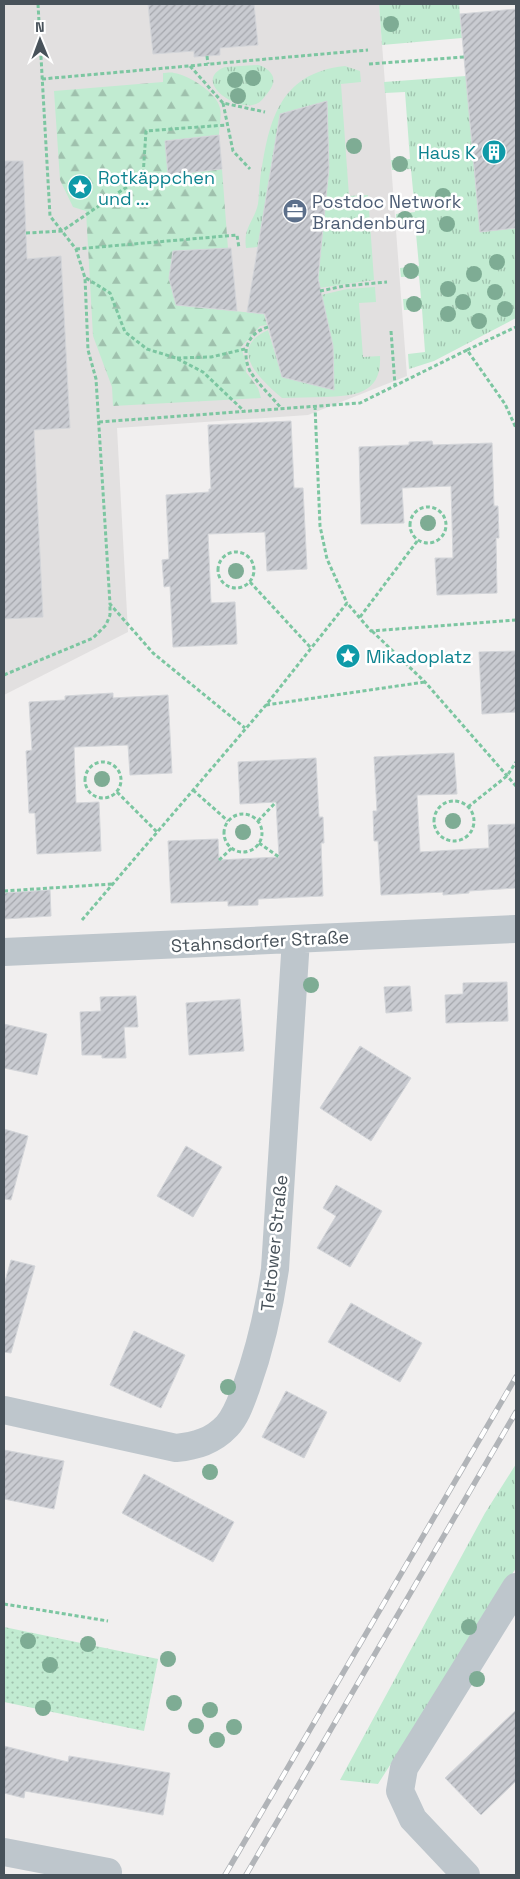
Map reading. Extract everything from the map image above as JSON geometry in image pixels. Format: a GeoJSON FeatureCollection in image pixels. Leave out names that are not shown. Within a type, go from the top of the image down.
{"type":"FeatureCollection","features":[{"type":"Feature","properties":{"kind":"street","name":"Stahnsdorfer Straße"},"geometry":{"type":"LineString","coordinates":[[4,952],[516,929]]}},
{"type":"Feature","properties":{"kind":"street","name":"Teltower Straße"},"geometry":{"type":"LineString","coordinates":[[4,1410],[176,1448],[191,1447],[206,1442],[222,1430],[235,1414],[254,1367],[263,1335],[275,1269],[296,939]]}},
{"type":"Feature","properties":{"kind":"street"},"geometry":{"type":"LineString","coordinates":[[466,1875],[413,1819],[400,1791],[404,1768],[516,1587]]}},
{"type":"Feature","properties":{"kind":"street"},"geometry":{"type":"LineString","coordinates":[[4,1852],[108,1872]]}},
{"type":"Feature","properties":{"kind":"path"},"geometry":{"type":"LineString","coordinates":[[4,675],[93,638],[106,625],[110,615],[96,379],[88,350],[85,278],[76,249],[50,216],[38,4]]}},
{"type":"Feature","properties":{"kind":"path"},"geometry":{"type":"LineString","coordinates":[[42,79],[368,50]]}},
{"type":"Feature","properties":{"kind":"path"},"geometry":{"type":"LineString","coordinates":[[207,56],[208,64]]}},
{"type":"Feature","properties":{"kind":"path"},"geometry":{"type":"LineString","coordinates":[[369,64],[464,56]]}},
{"type":"Feature","properties":{"kind":"path"},"geometry":{"type":"LineString","coordinates":[[190,66],[223,103],[226,125],[233,151],[250,169]]}},
{"type":"Feature","properties":{"kind":"path"},"geometry":{"type":"LineString","coordinates":[[223,103],[265,112]]}},
{"type":"Feature","properties":{"kind":"path"},"geometry":{"type":"LineString","coordinates":[[26,233],[62,231],[143,176],[146,131],[226,125]]}},
{"type":"Feature","properties":{"kind":"path"},"geometry":{"type":"LineString","coordinates":[[76,249],[237,236],[238,248]]}},
{"type":"Feature","properties":{"kind":"path"},"geometry":{"type":"LineString","coordinates":[[85,278],[110,292],[125,332],[147,349],[176,358],[203,372],[244,411]]}},
{"type":"Feature","properties":{"kind":"path"},"geometry":{"type":"LineString","coordinates":[[320,291],[344,286],[387,282]]}},
{"type":"Feature","properties":{"kind":"path"},"geometry":{"type":"LineString","coordinates":[[99,422],[360,402],[516,326]]}},
{"type":"Feature","properties":{"kind":"path"},"geometry":{"type":"LineString","coordinates":[[268,327],[253,335],[245,349],[251,372],[281,408]]}},
{"type":"Feature","properties":{"kind":"path"},"geometry":{"type":"LineString","coordinates":[[391,331],[395,385]]}},
{"type":"Feature","properties":{"kind":"path"},"geometry":{"type":"LineString","coordinates":[[176,358],[211,357],[245,349]]}},
{"type":"Feature","properties":{"kind":"path"},"geometry":{"type":"LineString","coordinates":[[467,350],[505,404],[516,428]]}},
{"type":"Feature","properties":{"kind":"path"},"geometry":{"type":"LineString","coordinates":[[315,406],[320,526],[327,559],[347,603],[371,631],[425,682],[516,786]]}},
{"type":"Feature","properties":{"kind":"path"},"geometry":{"type":"LineString","coordinates":[[424,508],[435,508],[444,517],[446,522],[444,534],[434,542],[418,540],[413,536],[410,525],[414,514],[424,508]]}},
{"type":"Feature","properties":{"kind":"path"},"geometry":{"type":"LineString","coordinates":[[360,617],[418,540]]}},
{"type":"Feature","properties":{"kind":"path"},"geometry":{"type":"LineString","coordinates":[[234,552],[250,559],[254,570],[250,582],[234,588],[224,583],[219,574],[220,563],[223,558],[234,552]]}},
{"type":"Feature","properties":{"kind":"path"},"geometry":{"type":"LineString","coordinates":[[250,582],[311,648]]}},
{"type":"Feature","properties":{"kind":"path"},"geometry":{"type":"LineString","coordinates":[[77,949],[77,926],[266,705],[347,603]]}},
{"type":"Feature","properties":{"kind":"path"},"geometry":{"type":"LineString","coordinates":[[110,604],[153,653],[245,728]]}},
{"type":"Feature","properties":{"kind":"path"},"geometry":{"type":"LineString","coordinates":[[371,631],[516,620]]}},
{"type":"Feature","properties":{"kind":"path"},"geometry":{"type":"LineString","coordinates":[[266,705],[425,682]]}},
{"type":"Feature","properties":{"kind":"path"},"geometry":{"type":"LineString","coordinates":[[98,762],[110,762],[115,765],[121,775],[120,787],[117,792],[112,796],[100,798],[90,792],[85,781],[88,769],[98,762]]}},
{"type":"Feature","properties":{"kind":"path"},"geometry":{"type":"LineString","coordinates":[[468,807],[507,776],[516,762]]}},
{"type":"Feature","properties":{"kind":"path"},"geometry":{"type":"LineString","coordinates":[[193,790],[228,821]]}},
{"type":"Feature","properties":{"kind":"path"},"geometry":{"type":"LineString","coordinates":[[117,792],[157,832]]}},
{"type":"Feature","properties":{"kind":"path"},"geometry":{"type":"LineString","coordinates":[[450,801],[463,803],[468,807],[474,819],[471,832],[462,840],[448,841],[442,838],[434,827],[434,820],[439,808],[450,801]]}},
{"type":"Feature","properties":{"kind":"path"},"geometry":{"type":"LineString","coordinates":[[258,821],[276,802]]}},
{"type":"Feature","properties":{"kind":"path"},"geometry":{"type":"LineString","coordinates":[[239,814],[252,816],[258,821],[262,832],[259,843],[249,850],[232,848],[227,843],[224,832],[228,821],[239,814]]}},
{"type":"Feature","properties":{"kind":"path"},"geometry":{"type":"LineString","coordinates":[[259,843],[279,857]]}},
{"type":"Feature","properties":{"kind":"path"},"geometry":{"type":"LineString","coordinates":[[219,860],[232,848]]}},
{"type":"Feature","properties":{"kind":"path"},"geometry":{"type":"LineString","coordinates":[[4,890],[112,884]]}},
{"type":"Feature","properties":{"kind":"path"},"geometry":{"type":"LineString","coordinates":[[4,1604],[108,1621]]}},
{"type":"Feature","properties":{"kind":"shaded area"},"geometry":{"type":"Polygon","coordinates":[[[4,4],[379,4],[407,376],[308,415],[117,428],[128,632],[4,695],[4,4]]]}},
{"type":"Feature","properties":{"kind":"green space"},"geometry":{"type":"Polygon","coordinates":[[[379,4],[459,4],[462,38],[382,45],[379,4]]]}},
{"type":"Feature","properties":{"kind":"green space"},"geometry":{"type":"Polygon","coordinates":[[[258,65],[269,71],[273,80],[270,89],[259,102],[250,105],[240,104],[221,94],[215,87],[213,80],[216,73],[225,67],[258,65]]]}},
{"type":"Feature","properties":{"kind":"green space"},"geometry":{"type":"Polygon","coordinates":[[[345,66],[360,71],[361,82],[341,84],[349,196],[368,195],[374,280],[319,288],[318,278],[329,168],[327,101],[280,114],[258,247],[246,248],[245,241],[247,230],[258,204],[267,140],[272,122],[280,105],[290,91],[304,79],[322,71],[345,66]]]}},
{"type":"Feature","properties":{"kind":"green space"},"geometry":{"type":"Polygon","coordinates":[[[163,73],[180,74],[202,86],[214,96],[221,111],[219,135],[165,141],[169,175],[222,169],[228,249],[176,305],[264,314],[267,325],[260,326],[241,347],[246,363],[246,372],[258,388],[261,398],[113,406],[112,387],[93,336],[86,211],[73,207],[60,180],[54,91],[163,82],[163,73]]]}},
{"type":"Feature","properties":{"kind":"green space"},"geometry":{"type":"Polygon","coordinates":[[[466,76],[480,231],[516,228],[516,318],[434,361],[409,369],[408,354],[425,352],[422,309],[404,310],[403,299],[421,298],[419,276],[401,277],[400,268],[419,266],[415,223],[396,224],[396,214],[415,212],[411,169],[392,170],[391,160],[410,159],[405,92],[385,93],[384,82],[466,76]]]}},
{"type":"Feature","properties":{"kind":"green space"},"geometry":{"type":"Polygon","coordinates":[[[375,287],[376,302],[359,303],[363,357],[380,356],[379,369],[371,385],[356,394],[347,396],[282,398],[257,374],[248,355],[250,346],[256,338],[268,330],[282,376],[334,390],[333,346],[321,295],[347,289],[375,287]]]}},
{"type":"Feature","properties":{"kind":"green space"},"geometry":{"type":"Polygon","coordinates":[[[516,1464],[516,1568],[378,1784],[340,1780],[485,1513],[516,1464]]]}},
{"type":"Feature","properties":{"kind":"green space"},"geometry":{"type":"Polygon","coordinates":[[[4,1627],[158,1659],[144,1731],[4,1702],[4,1627]]]}},
{"type":"Feature","properties":{"kind":"building"},"geometry":{"type":"Polygon","coordinates":[[[148,4],[254,4],[258,45],[220,48],[220,55],[194,57],[194,51],[153,54],[148,4]]]}},
{"type":"Feature","properties":{"kind":"building","name":"Haus K"},"geometry":{"type":"Polygon","coordinates":[[[516,9],[516,228],[480,232],[460,14],[516,9]]]}},
{"type":"Feature","properties":{"kind":"building"},"geometry":{"type":"Polygon","coordinates":[[[327,101],[329,168],[318,278],[333,346],[334,390],[282,377],[265,314],[247,312],[280,114],[327,101]]]}},
{"type":"Feature","properties":{"kind":"building"},"geometry":{"type":"Polygon","coordinates":[[[219,135],[222,169],[168,175],[165,141],[219,135]]]}},
{"type":"Feature","properties":{"kind":"building"},"geometry":{"type":"Polygon","coordinates":[[[4,161],[23,161],[27,259],[61,256],[70,428],[34,430],[43,617],[4,619],[4,161]]]}},
{"type":"Feature","properties":{"kind":"building"},"geometry":{"type":"Polygon","coordinates":[[[231,248],[237,311],[176,305],[169,278],[173,251],[231,248]]]}},
{"type":"Feature","properties":{"kind":"building"},"geometry":{"type":"Polygon","coordinates":[[[291,421],[294,488],[303,488],[307,569],[267,571],[265,532],[208,534],[211,603],[235,602],[237,644],[173,647],[170,586],[164,587],[162,560],[169,559],[166,495],[209,492],[209,489],[211,489],[208,425],[291,421]]]}},
{"type":"Feature","properties":{"kind":"building"},"geometry":{"type":"Polygon","coordinates":[[[432,441],[433,445],[492,443],[494,506],[498,506],[499,538],[496,538],[497,593],[437,595],[435,558],[453,558],[451,486],[402,488],[404,523],[361,524],[359,447],[409,445],[409,442],[432,441]]]}},
{"type":"Feature","properties":{"kind":"building"},"geometry":{"type":"Polygon","coordinates":[[[516,651],[516,712],[482,714],[479,652],[516,651]]]}},
{"type":"Feature","properties":{"kind":"building"},"geometry":{"type":"Polygon","coordinates":[[[113,693],[113,698],[168,695],[172,773],[130,775],[128,745],[74,747],[76,803],[99,802],[101,851],[37,854],[35,813],[29,813],[26,751],[32,750],[29,702],[65,700],[65,696],[113,693]]]}},
{"type":"Feature","properties":{"kind":"building"},"geometry":{"type":"Polygon","coordinates":[[[454,753],[457,794],[417,795],[420,852],[489,848],[488,825],[516,824],[516,888],[443,895],[443,892],[381,895],[378,841],[374,841],[373,811],[377,811],[374,757],[454,753]]]}},
{"type":"Feature","properties":{"kind":"building"},"geometry":{"type":"Polygon","coordinates":[[[316,758],[319,817],[323,817],[324,843],[321,843],[323,896],[258,899],[258,905],[228,906],[228,901],[171,903],[168,841],[218,839],[219,860],[279,857],[276,802],[240,804],[238,762],[316,758]]]}},
{"type":"Feature","properties":{"kind":"building"},"geometry":{"type":"Polygon","coordinates":[[[50,890],[51,916],[4,919],[4,893],[50,890]]]}},
{"type":"Feature","properties":{"kind":"building"},"geometry":{"type":"Polygon","coordinates":[[[507,982],[508,1021],[446,1023],[445,995],[463,994],[463,983],[507,982]]]}},
{"type":"Feature","properties":{"kind":"building"},"geometry":{"type":"Polygon","coordinates":[[[410,986],[412,1011],[386,1013],[384,987],[410,986]]]}},
{"type":"Feature","properties":{"kind":"building"},"geometry":{"type":"Polygon","coordinates":[[[136,996],[138,1027],[124,1027],[126,1058],[102,1058],[102,1055],[82,1055],[80,1012],[101,1011],[100,997],[136,996]]]}},
{"type":"Feature","properties":{"kind":"building"},"geometry":{"type":"Polygon","coordinates":[[[240,999],[244,1051],[189,1055],[186,1003],[240,999]]]}},
{"type":"Feature","properties":{"kind":"building"},"geometry":{"type":"Polygon","coordinates":[[[4,1024],[47,1034],[37,1075],[4,1068],[4,1024]]]}},
{"type":"Feature","properties":{"kind":"building"},"geometry":{"type":"Polygon","coordinates":[[[360,1046],[411,1078],[371,1141],[320,1108],[360,1046]]]}},
{"type":"Feature","properties":{"kind":"building"},"geometry":{"type":"Polygon","coordinates":[[[4,1129],[28,1136],[11,1200],[4,1199],[4,1129]]]}},
{"type":"Feature","properties":{"kind":"building"},"geometry":{"type":"Polygon","coordinates":[[[186,1146],[222,1167],[193,1217],[157,1196],[186,1146]]]}},
{"type":"Feature","properties":{"kind":"building"},"geometry":{"type":"Polygon","coordinates":[[[336,1185],[382,1211],[350,1267],[317,1248],[336,1216],[323,1208],[336,1185]]]}},
{"type":"Feature","properties":{"kind":"building"},"geometry":{"type":"Polygon","coordinates":[[[11,1260],[35,1266],[11,1353],[4,1352],[4,1285],[11,1260]]]}},
{"type":"Feature","properties":{"kind":"building"},"geometry":{"type":"Polygon","coordinates":[[[351,1303],[422,1343],[400,1382],[328,1342],[351,1303]]]}},
{"type":"Feature","properties":{"kind":"building"},"geometry":{"type":"Polygon","coordinates":[[[134,1331],[185,1355],[161,1408],[110,1385],[134,1331]]]}},
{"type":"Feature","properties":{"kind":"building"},"geometry":{"type":"Polygon","coordinates":[[[286,1391],[327,1412],[304,1458],[262,1437],[286,1391]]]}},
{"type":"Feature","properties":{"kind":"building"},"geometry":{"type":"Polygon","coordinates":[[[4,1450],[64,1461],[54,1509],[4,1499],[4,1450]]]}},
{"type":"Feature","properties":{"kind":"building"},"geometry":{"type":"Polygon","coordinates":[[[144,1474],[234,1522],[213,1562],[122,1513],[144,1474]]]}},
{"type":"Feature","properties":{"kind":"building"},"geometry":{"type":"Polygon","coordinates":[[[516,1710],[516,1781],[481,1815],[445,1778],[516,1710]]]}},
{"type":"Feature","properties":{"kind":"building"},"geometry":{"type":"Polygon","coordinates":[[[4,1746],[68,1762],[69,1756],[170,1773],[163,1815],[25,1791],[24,1798],[4,1793],[4,1746]]]}},
{"type":"Feature","properties":{"kind":"railway"},"geometry":{"type":"LineString","coordinates":[[225,1875],[516,1377]]}},
{"type":"Feature","properties":{"kind":"railway"},"geometry":{"type":"LineString","coordinates":[[246,1875],[516,1412]]}},
{"type":"Feature","properties":{"kind":"place","name":"Haus K"},"geometry":{"type":"Point","coordinates":[494,152]}},
{"type":"Feature","properties":{"kind":"place","name":"Rotkäppchen und ..."},"geometry":{"type":"Point","coordinates":[80,187]}},
{"type":"Feature","properties":{"kind":"place","name":"Postdoc Network Brandenburg"},"geometry":{"type":"Point","coordinates":[295,211]}},
{"type":"Feature","properties":{"kind":"place","name":"Mikadoplatz"},"geometry":{"type":"Point","coordinates":[348,656]}}]}
